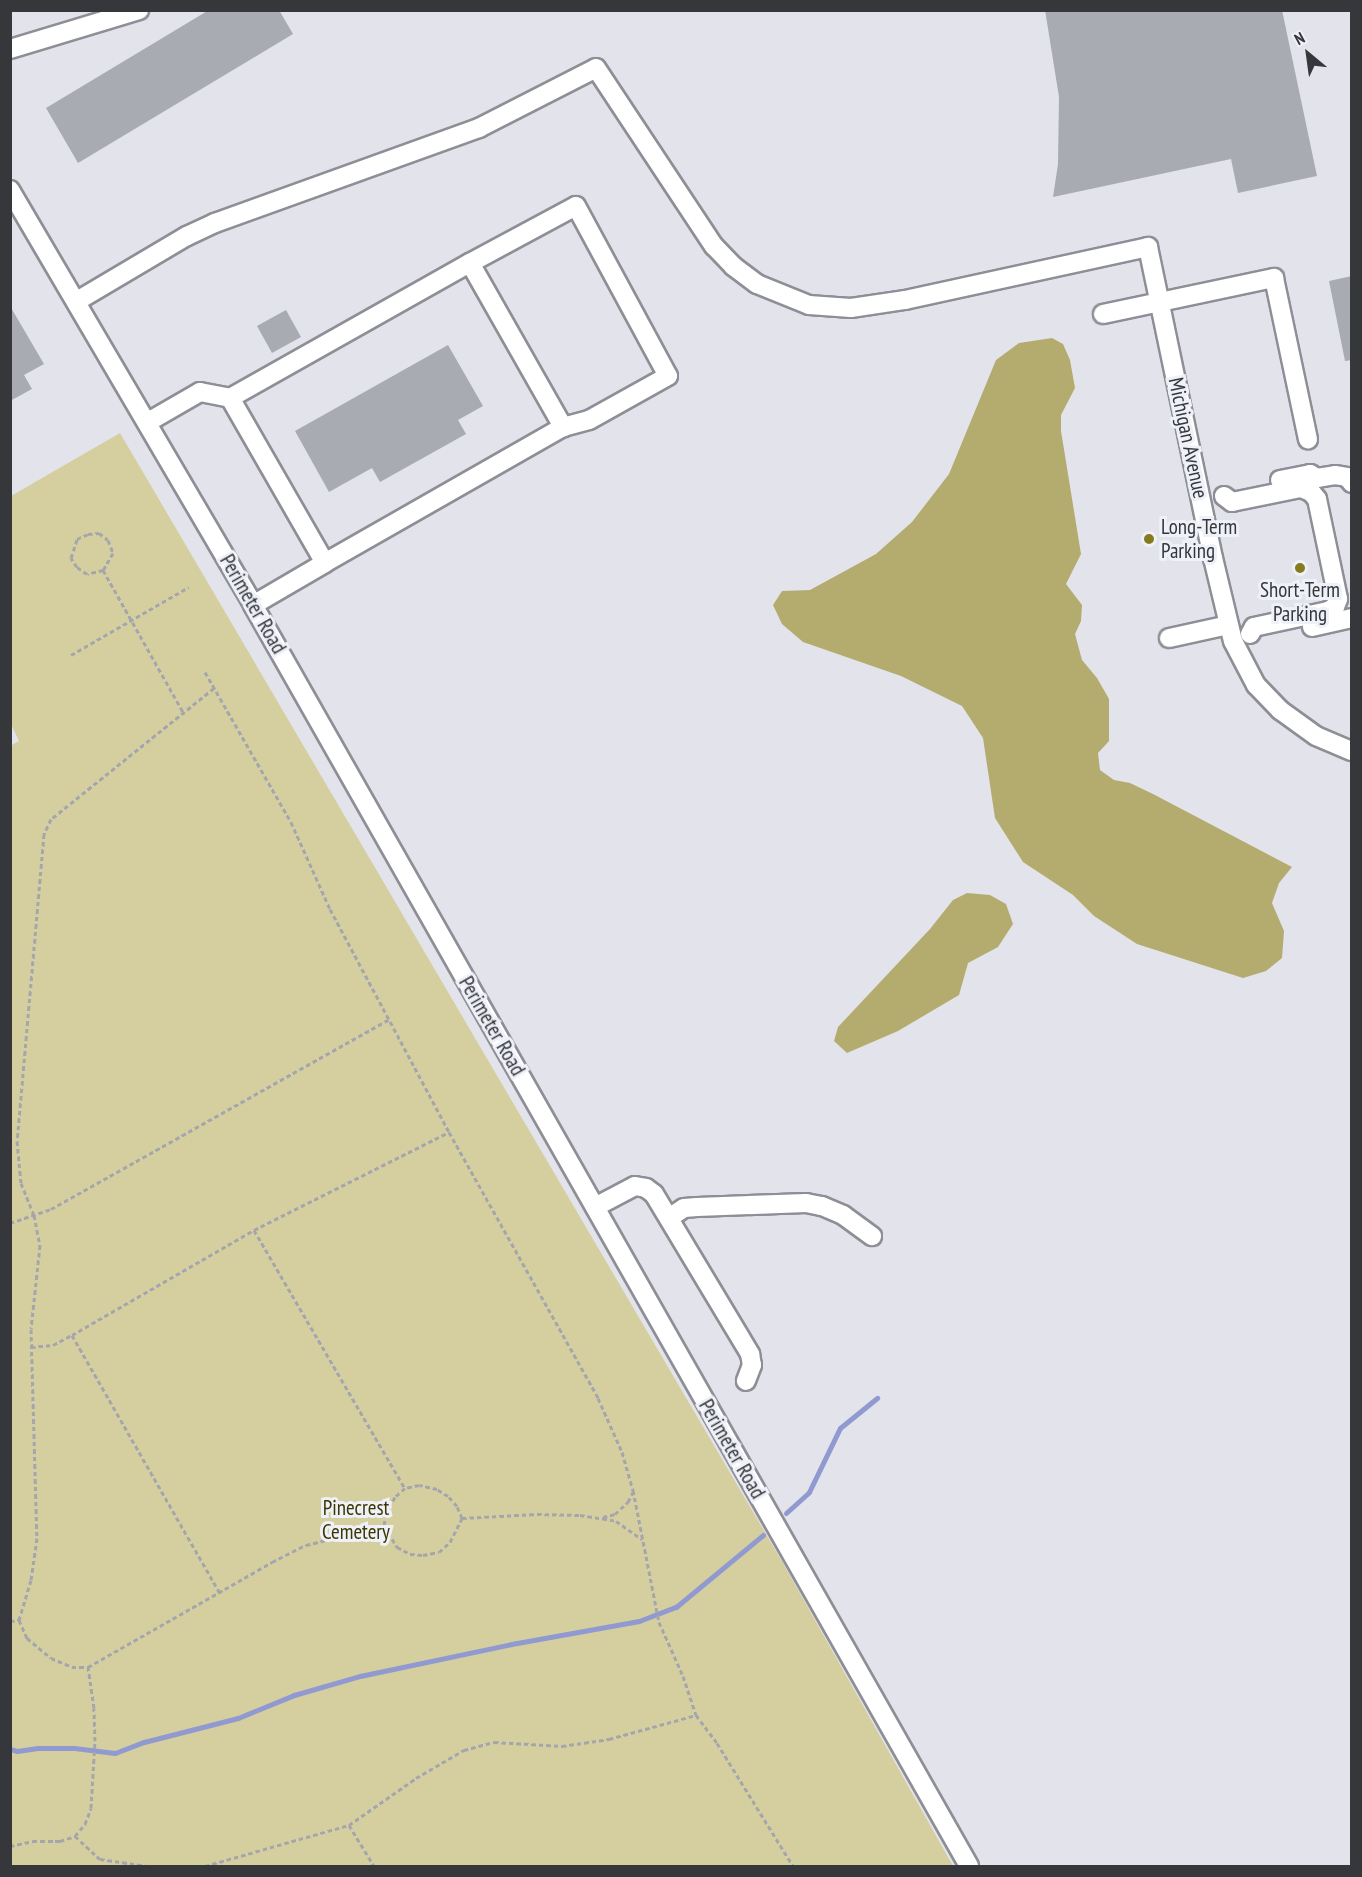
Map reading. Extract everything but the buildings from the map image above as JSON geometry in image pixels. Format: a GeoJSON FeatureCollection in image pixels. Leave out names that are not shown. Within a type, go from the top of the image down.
{"type":"FeatureCollection","features":[{"type":"Feature","properties":{"kind":"street"},"geometry":{"type":"LineString","coordinates":[[10,49],[139,10]]}},
{"type":"Feature","properties":{"kind":"street","name":"Michigan Avenue"},"geometry":{"type":"LineString","coordinates":[[77,301],[187,236],[215,223],[461,135],[596,68],[714,246],[733,266],[757,284],[809,305],[851,308],[906,300],[1148,247],[1201,501],[1237,632],[1256,684],[1280,710],[1316,736],[1352,751]]}},
{"type":"Feature","properties":{"kind":"street","name":"Perimeter Road"},"geometry":{"type":"LineString","coordinates":[[10,189],[254,605],[969,1866]]}},
{"type":"Feature","properties":{"kind":"street"},"geometry":{"type":"LineString","coordinates":[[148,422],[201,392],[230,398],[576,206],[668,376],[589,420],[563,427],[254,605]]}},
{"type":"Feature","properties":{"kind":"street"},"geometry":{"type":"LineString","coordinates":[[470,263],[563,427]]}},
{"type":"Feature","properties":{"kind":"street"},"geometry":{"type":"LineString","coordinates":[[1103,314],[1274,278],[1308,439]]}},
{"type":"Feature","properties":{"kind":"street"},"geometry":{"type":"LineString","coordinates":[[230,398],[325,563]]}},
{"type":"Feature","properties":{"kind":"street"},"geometry":{"type":"LineString","coordinates":[[1201,501],[1224,496],[1228,490],[1310,474],[1317,478],[1335,474],[1347,477],[1352,483]]}},
{"type":"Feature","properties":{"kind":"street"},"geometry":{"type":"LineString","coordinates":[[1169,638],[1237,632],[1328,611],[1335,607],[1338,599],[1317,499],[1311,492],[1301,488],[1232,502],[1224,496]]}},
{"type":"Feature","properties":{"kind":"street"},"geometry":{"type":"LineString","coordinates":[[1237,632],[1257,639],[1352,618]]}},
{"type":"Feature","properties":{"kind":"street"},"geometry":{"type":"LineString","coordinates":[[595,1207],[635,1186],[646,1188],[654,1194],[750,1354],[752,1365],[746,1381]]}},
{"type":"Feature","properties":{"kind":"street"},"geometry":{"type":"LineString","coordinates":[[669,1218],[684,1208],[806,1203],[822,1206],[843,1215],[872,1236]]}},
{"type":"Feature","properties":{"kind":"path"},"geometry":{"type":"LineString","coordinates":[[99,533],[108,540],[113,553],[103,570],[87,574],[77,567],[71,558],[77,540],[88,534],[99,533]]}},
{"type":"Feature","properties":{"kind":"path"},"geometry":{"type":"LineString","coordinates":[[103,570],[183,712]]}},
{"type":"Feature","properties":{"kind":"path"},"geometry":{"type":"LineString","coordinates":[[71,655],[189,587]]}},
{"type":"Feature","properties":{"kind":"path"},"geometry":{"type":"LineString","coordinates":[[205,672],[291,822],[330,909],[449,1132],[597,1398],[622,1452],[633,1490],[654,1605],[696,1715],[717,1743],[792,1866]]}},
{"type":"Feature","properties":{"kind":"path"},"geometry":{"type":"LineString","coordinates":[[214,688],[51,819],[44,834],[17,1141],[21,1183],[34,1215],[40,1245],[32,1347],[37,1538],[31,1580],[19,1620],[27,1638],[51,1658],[72,1667],[88,1667],[306,1545],[384,1526]]}},
{"type":"Feature","properties":{"kind":"path"},"geometry":{"type":"LineString","coordinates":[[10,1223],[51,1209],[389,1019]]}},
{"type":"Feature","properties":{"kind":"path"},"geometry":{"type":"LineString","coordinates":[[32,1347],[53,1345],[254,1230],[449,1132]]}},
{"type":"Feature","properties":{"kind":"path"},"geometry":{"type":"LineString","coordinates":[[254,1230],[405,1488]]}},
{"type":"Feature","properties":{"kind":"path"},"geometry":{"type":"LineString","coordinates":[[72,1335],[219,1592]]}},
{"type":"Feature","properties":{"kind":"path"},"geometry":{"type":"LineString","coordinates":[[419,1485],[437,1489],[457,1506],[462,1518],[450,1542],[439,1551],[423,1555],[410,1554],[397,1547],[388,1537],[384,1526],[386,1513],[405,1488],[419,1485]]}},
{"type":"Feature","properties":{"kind":"path"},"geometry":{"type":"LineString","coordinates":[[602,1518],[615,1514],[628,1502],[633,1490]]}},
{"type":"Feature","properties":{"kind":"path"},"geometry":{"type":"LineString","coordinates":[[462,1518],[537,1514],[602,1518],[616,1521],[643,1540]]}},
{"type":"Feature","properties":{"kind":"path"},"geometry":{"type":"LineString","coordinates":[[10,1621],[19,1620]]}},
{"type":"Feature","properties":{"kind":"path"},"geometry":{"type":"LineString","coordinates":[[10,1846],[33,1841],[60,1841],[75,1836],[85,1824],[91,1808],[95,1741],[94,1708],[88,1667]]}},
{"type":"Feature","properties":{"kind":"path"},"geometry":{"type":"LineString","coordinates":[[206,1866],[349,1825],[416,1778],[464,1750],[494,1742],[562,1746],[609,1739],[696,1715]]}},
{"type":"Feature","properties":{"kind":"path"},"geometry":{"type":"LineString","coordinates":[[349,1825],[374,1866]]}},
{"type":"Feature","properties":{"kind":"path"},"geometry":{"type":"LineString","coordinates":[[75,1836],[100,1859],[147,1866]]}},
{"type":"Feature","properties":{"kind":"path"},"geometry":{"type":"LineString","coordinates":[[100,1859],[100,1866]]}},
{"type":"Feature","properties":{"kind":"green space","name":"Pinecrest Cemetery"},"geometry":{"type":"Polygon","coordinates":[[[120,433],[783,1563],[953,1866],[11,1866],[10,746],[19,741],[11,724],[11,496],[120,433]]]}},
{"type":"Feature","properties":{"kind":"shaded area"},"geometry":{"type":"Polygon","coordinates":[[[1052,338],[1063,344],[1070,360],[1075,388],[1061,415],[1061,431],[1081,554],[1066,584],[1082,605],[1081,621],[1075,634],[1082,660],[1097,678],[1109,699],[1109,741],[1098,753],[1100,770],[1114,780],[1130,783],[1153,794],[1292,867],[1279,883],[1272,903],[1284,931],[1282,958],[1266,971],[1243,978],[1137,944],[1094,916],[1073,895],[1023,862],[995,818],[983,738],[962,706],[901,676],[803,642],[782,624],[773,605],[782,591],[810,590],[876,554],[912,522],[949,474],[996,360],[1019,343],[1052,338]]]}},
{"type":"Feature","properties":{"kind":"shaded area"},"geometry":{"type":"Polygon","coordinates":[[[967,893],[990,895],[1006,904],[1013,924],[998,947],[968,963],[959,995],[898,1031],[847,1053],[834,1041],[838,1027],[930,929],[953,900],[967,893]]]}},
{"type":"Feature","properties":{"kind":"waterway"},"geometry":{"type":"LineString","coordinates":[[786,1513],[809,1492],[840,1428],[877,1398]]}},
{"type":"Feature","properties":{"kind":"waterway"},"geometry":{"type":"LineString","coordinates":[[10,1749],[17,1751],[38,1748],[74,1748],[115,1753],[144,1742],[238,1718],[294,1695],[360,1676],[517,1643],[639,1621],[676,1607],[763,1535]]}},
{"type":"Feature","properties":{"kind":"place","name":"Long-Term Parking"},"geometry":{"type":"Point","coordinates":[1149,539]}},
{"type":"Feature","properties":{"kind":"place","name":"Short-Term Parking"},"geometry":{"type":"Point","coordinates":[1300,568]}}]}
